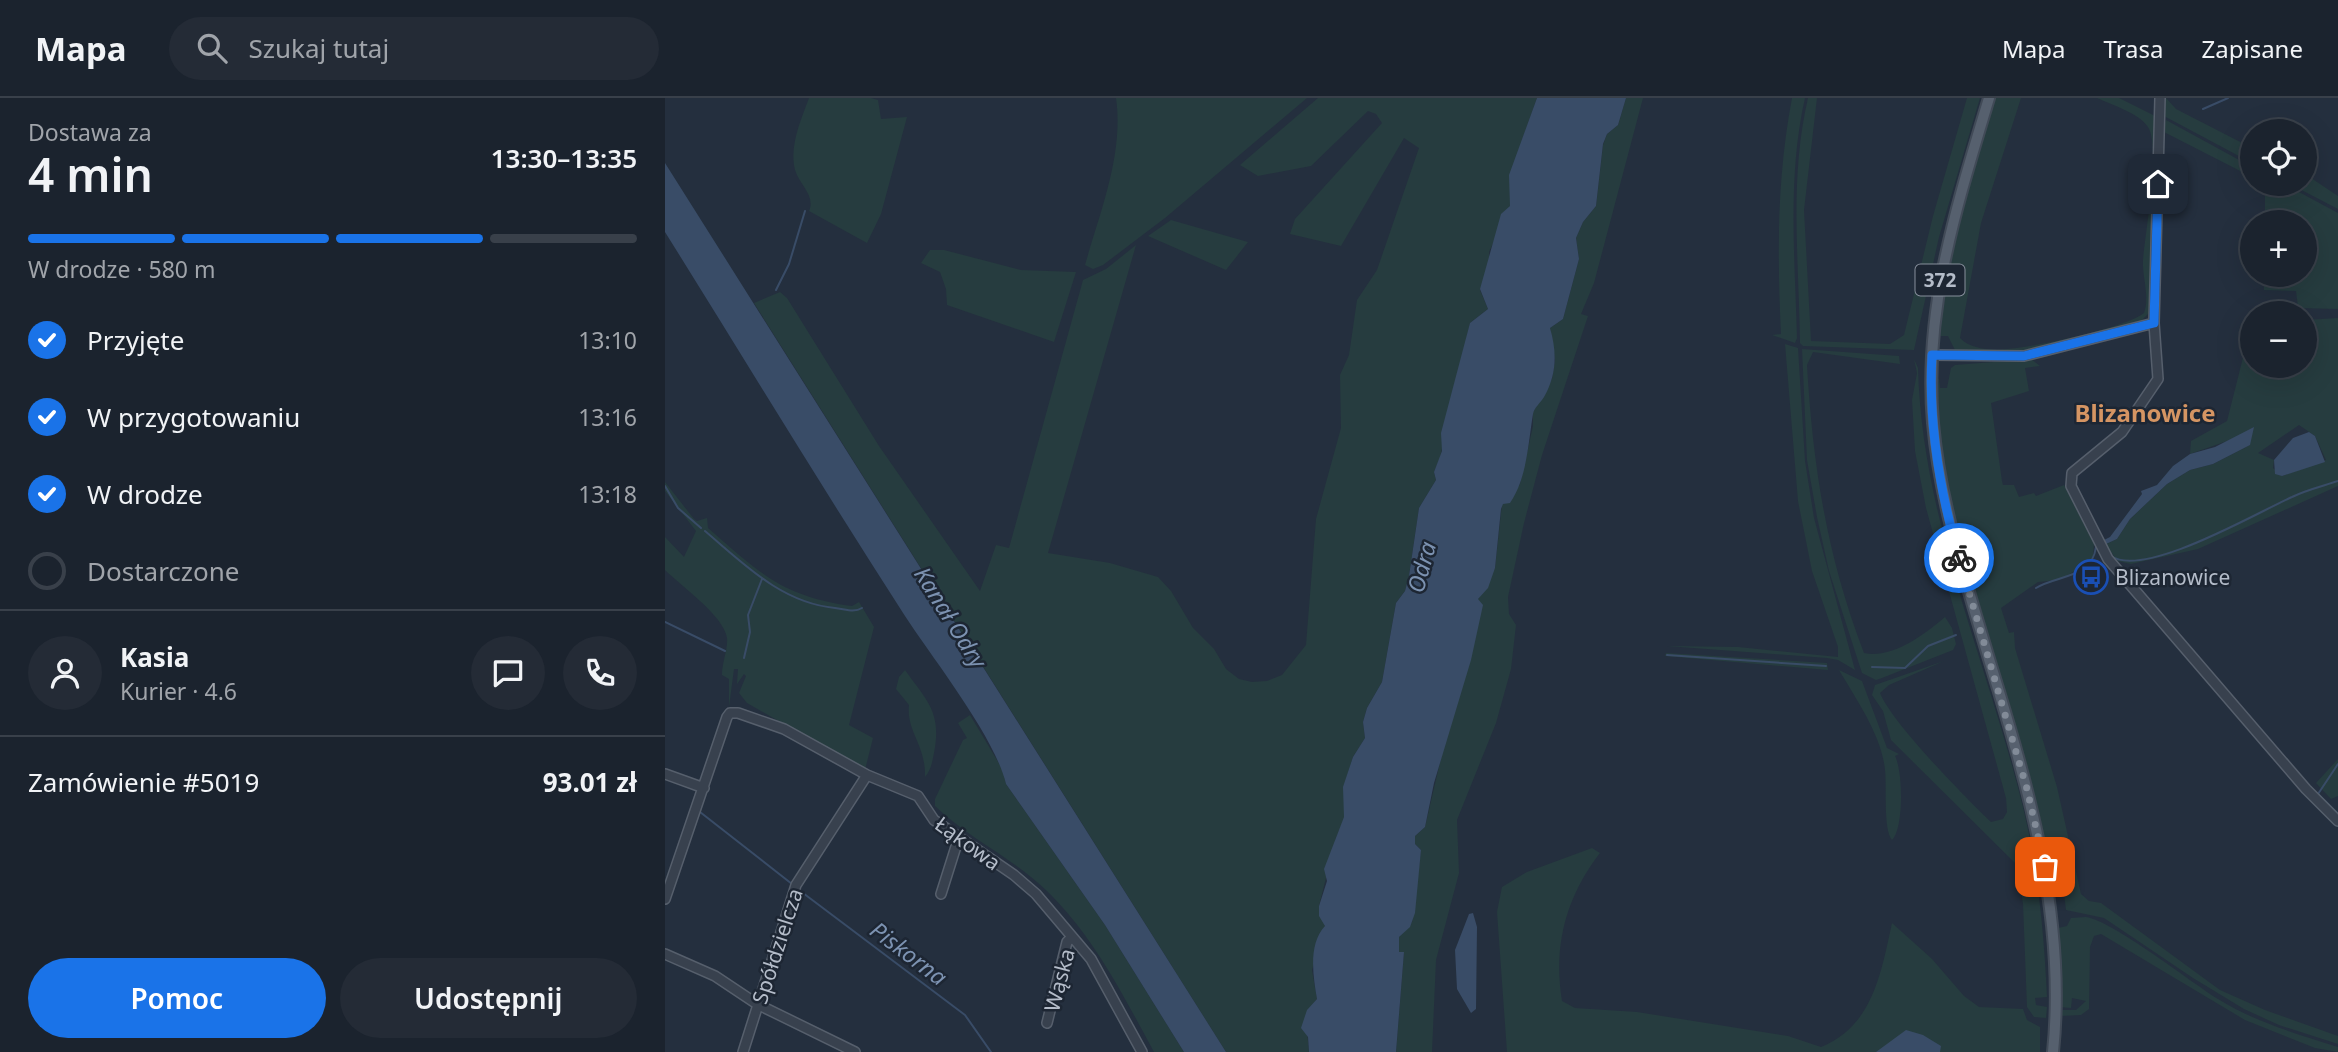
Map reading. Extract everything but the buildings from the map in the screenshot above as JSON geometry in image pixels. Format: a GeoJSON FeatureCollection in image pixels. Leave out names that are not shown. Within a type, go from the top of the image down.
{"type":"FeatureCollection","features":[{"type":"Feature","properties":{"kind":"main road","name":"372"},"geometry":{"type":"LineString","coordinates":[[1989,98],[1948,238],[1937,293],[1932,355],[1933,422],[1946,511],[2027,789],[2042,851],[2051,920],[2055,1008],[2053,1052]]}},
{"type":"Feature","properties":{"kind":"street"},"geometry":{"type":"LineString","coordinates":[[2159,98],[2154,323],[2158,372],[2156,382],[2122,432],[2071,475],[2073,493],[2108,559],[2306,789],[2338,821]]}},
{"type":"Feature","properties":{"kind":"street"},"geometry":{"type":"LineString","coordinates":[[1932,355],[2024,356],[2154,323]]}},
{"type":"Feature","properties":{"kind":"street","name":"Łąkowa"},"geometry":{"type":"LineString","coordinates":[[704,788],[730,713],[738,713],[784,729],[867,775],[918,796],[934,820],[1036,894],[1091,958],[1142,1052]]}},
{"type":"Feature","properties":{"kind":"street"},"geometry":{"type":"LineString","coordinates":[[665,774],[704,788],[665,899]]}},
{"type":"Feature","properties":{"kind":"street","name":"Spółdzielcza"},"geometry":{"type":"LineString","coordinates":[[743,1052],[796,885],[867,775]]}},
{"type":"Feature","properties":{"kind":"street"},"geometry":{"type":"LineString","coordinates":[[941,894],[959,837]]}},
{"type":"Feature","properties":{"kind":"street","name":"Wąska"},"geometry":{"type":"LineString","coordinates":[[1047,1023],[1067,942],[1072,936]]}},
{"type":"Feature","properties":{"kind":"street"},"geometry":{"type":"LineString","coordinates":[[665,954],[715,976],[757,1004],[855,1052]]}},
{"type":"Feature","properties":{"kind":"green space"},"geometry":{"type":"Polygon","coordinates":[[[809,98],[871,98],[878,100],[881,119],[907,117],[881,214],[867,243],[809,211],[809,195],[795,170],[794,152],[797,133],[809,98]]]}},
{"type":"Feature","properties":{"kind":"green space"},"geometry":{"type":"Polygon","coordinates":[[[1116,98],[1307,98],[1165,218],[1103,265],[1093,269],[1085,265],[1114,161],[1118,119],[1116,98]]]}},
{"type":"Feature","properties":{"kind":"green space"},"geometry":{"type":"Polygon","coordinates":[[[1318,98],[1537,98],[1510,175],[1510,206],[1489,252],[1489,266],[1480,290],[1488,309],[1470,323],[1440,458],[1434,472],[1436,480],[1419,508],[1409,576],[1405,591],[1396,603],[1382,682],[1367,708],[1363,722],[1365,738],[1353,757],[1344,787],[1345,817],[1336,838],[1319,906],[1325,926],[1312,970],[1317,999],[1307,1018],[1309,1052],[1226,1052],[754,303],[780,292],[787,298],[879,446],[980,591],[996,545],[1009,548],[1083,280],[1106,269],[1136,245],[1048,553],[1110,563],[1158,577],[1171,591],[1193,628],[1214,649],[1226,669],[1239,679],[1267,681],[1282,675],[1306,645],[1316,519],[1341,428],[1340,375],[1349,355],[1357,300],[1377,270],[1419,148],[1404,138],[1341,246],[1290,234],[1295,219],[1382,123],[1376,114],[1368,111],[1311,166],[1258,176],[1240,165],[1318,98]]]}},
{"type":"Feature","properties":{"kind":"green space"},"geometry":{"type":"Polygon","coordinates":[[[1626,98],[1643,98],[1594,283],[1581,314],[1588,316],[1542,455],[1508,597],[1509,614],[1516,625],[1511,669],[1496,723],[1457,820],[1459,873],[1436,960],[1432,1052],[1396,1052],[1404,952],[1399,952],[1399,937],[1412,922],[1421,850],[1415,844],[1415,836],[1425,827],[1478,599],[1495,568],[1502,504],[1520,484],[1533,426],[1533,412],[1552,379],[1555,360],[1550,328],[1563,319],[1579,259],[1576,238],[1583,222],[1596,206],[1603,145],[1607,134],[1618,125],[1626,98]]]}},
{"type":"Feature","properties":{"kind":"green space"},"geometry":{"type":"Polygon","coordinates":[[[1792,98],[1805,98],[1799,128],[1794,188],[1795,343],[1772,335],[1781,334],[1779,216],[1783,157],[1792,98]]]}},
{"type":"Feature","properties":{"kind":"green space"},"geometry":{"type":"Polygon","coordinates":[[[1808,98],[1817,98],[1804,210],[1811,341],[1890,344],[1904,335],[1933,216],[1967,98],[1980,98],[1939,237],[1914,350],[1803,346],[1800,343],[1797,189],[1802,128],[1808,98]]]}},
{"type":"Feature","properties":{"kind":"green space"},"geometry":{"type":"Polygon","coordinates":[[[1993,98],[2021,98],[1981,223],[1960,338],[1969,345],[1982,348],[2019,348],[2100,330],[2135,319],[2144,313],[2146,300],[2143,260],[2153,171],[2152,137],[2144,122],[2097,98],[2119,98],[2155,116],[2151,311],[2142,320],[2050,346],[2003,353],[1955,350],[1948,336],[1939,336],[1952,251],[1993,98]]]}},
{"type":"Feature","properties":{"kind":"green space"},"geometry":{"type":"Polygon","coordinates":[[[2161,98],[2166,98],[2176,109],[2240,142],[2240,157],[2164,116],[2161,98]]]}},
{"type":"Feature","properties":{"kind":"green space"},"geometry":{"type":"Polygon","coordinates":[[[2166,120],[2240,160],[2240,171],[2162,131],[2166,120]]]}},
{"type":"Feature","properties":{"kind":"green space"},"geometry":{"type":"Polygon","coordinates":[[[2317,182],[2338,196],[2338,209],[2313,196],[2317,196],[2317,182]]]}},
{"type":"Feature","properties":{"kind":"green space"},"geometry":{"type":"Polygon","coordinates":[[[2265,196],[2306,196],[2338,213],[2338,309],[2317,308],[2317,301],[2297,301],[2296,291],[2264,290],[2264,287],[2317,287],[2317,210],[2265,210],[2265,196]]]}},
{"type":"Feature","properties":{"kind":"green space"},"geometry":{"type":"Polygon","coordinates":[[[1171,220],[1248,242],[1226,270],[1148,236],[1171,220]]]}},
{"type":"Feature","properties":{"kind":"green space"},"geometry":{"type":"Polygon","coordinates":[[[930,250],[944,250],[1021,270],[1076,272],[1054,342],[947,305],[946,289],[940,272],[921,263],[930,250]]]}},
{"type":"Feature","properties":{"kind":"green space"},"geometry":{"type":"Polygon","coordinates":[[[2338,318],[2338,486],[2198,549],[2131,564],[2117,561],[2106,544],[2117,539],[2130,519],[2167,484],[2190,470],[2213,464],[2250,445],[2230,440],[2190,454],[2191,441],[2227,421],[2240,370],[2240,378],[2317,378],[2317,319],[2338,318]],[[2299,425],[2258,453],[2274,460],[2273,468],[2282,476],[2326,460],[2315,436],[2299,425]]]}},
{"type":"Feature","properties":{"kind":"green space"},"geometry":{"type":"Polygon","coordinates":[[[1785,344],[1798,348],[1805,461],[1814,518],[1855,670],[1838,660],[1827,658],[1667,646],[1738,647],[1838,657],[1838,647],[1812,571],[1798,501],[1785,344]]]}},
{"type":"Feature","properties":{"kind":"green space"},"geometry":{"type":"Polygon","coordinates":[[[1802,349],[1899,356],[1900,364],[1813,352],[1807,365],[1813,440],[1824,511],[1840,582],[1864,653],[1875,654],[1897,649],[1945,617],[1952,628],[1956,644],[1953,650],[1876,680],[1862,673],[1829,571],[1807,460],[1802,349]]]}},
{"type":"Feature","properties":{"kind":"green space"},"geometry":{"type":"Polygon","coordinates":[[[1914,359],[1918,368],[1922,425],[1931,480],[1943,535],[2008,752],[2033,854],[2047,997],[2035,998],[2036,1005],[2047,1007],[2046,1018],[2034,1017],[2027,1007],[2023,904],[2017,865],[1891,740],[1883,711],[1872,695],[1875,685],[1944,661],[1889,685],[1880,693],[1899,723],[1964,795],[1991,822],[2003,819],[2007,812],[2006,798],[1926,508],[1915,451],[1912,400],[1917,373],[1914,359]]]}},
{"type":"Feature","properties":{"kind":"green space"},"geometry":{"type":"Polygon","coordinates":[[[2031,359],[2040,366],[2025,368],[2029,391],[1991,403],[2003,485],[2014,485],[2019,497],[2034,493],[2036,496],[2064,485],[2094,544],[2093,556],[2089,563],[2059,580],[2038,582],[2001,608],[2009,633],[2014,632],[2015,648],[2057,787],[2081,894],[2089,901],[2101,903],[2220,990],[2265,1010],[2338,1036],[2338,1044],[2279,1025],[2244,1009],[2104,918],[2066,910],[2062,877],[2052,877],[2023,752],[1967,568],[1941,443],[1936,379],[1939,379],[1940,388],[1947,388],[1951,368],[1955,365],[2031,359]]]}},
{"type":"Feature","properties":{"kind":"green space"},"geometry":{"type":"Polygon","coordinates":[[[665,482],[694,519],[697,521],[707,518],[708,528],[742,558],[773,580],[789,589],[828,602],[852,606],[859,602],[874,627],[849,725],[873,738],[865,770],[747,703],[739,693],[746,676],[744,674],[737,684],[738,669],[734,669],[729,707],[729,679],[722,675],[727,643],[724,629],[701,602],[665,570],[665,537],[684,557],[696,531],[665,491],[665,482]]]}},
{"type":"Feature","properties":{"kind":"green space"},"geometry":{"type":"Polygon","coordinates":[[[1666,653],[1827,663],[1828,670],[1665,656],[1666,653]]]}},
{"type":"Feature","properties":{"kind":"green space"},"geometry":{"type":"Polygon","coordinates":[[[905,670],[931,708],[936,727],[934,753],[925,777],[923,756],[910,723],[909,705],[896,689],[899,677],[905,670]]]}},
{"type":"Feature","properties":{"kind":"green space"},"geometry":{"type":"Polygon","coordinates":[[[1839,670],[1862,681],[1887,748],[1899,754],[1895,756],[1900,774],[1900,813],[1899,824],[1892,840],[1887,827],[1885,770],[1879,744],[1839,670]]]}},
{"type":"Feature","properties":{"kind":"green space"},"geometry":{"type":"Polygon","coordinates":[[[970,715],[1003,770],[1006,784],[1105,925],[1184,1052],[1154,1052],[1107,967],[1064,909],[1034,879],[935,806],[935,799],[963,740],[967,738],[958,723],[970,715]]]}},
{"type":"Feature","properties":{"kind":"green space"},"geometry":{"type":"Polygon","coordinates":[[[2338,759],[2338,796],[2331,799],[2316,783],[2338,759]]]}},
{"type":"Feature","properties":{"kind":"green space"},"geometry":{"type":"Polygon","coordinates":[[[1592,848],[1600,853],[1578,887],[1561,942],[1559,961],[1562,1001],[1575,1008],[1637,1012],[1788,1036],[1821,1047],[1839,1038],[1863,1012],[1872,996],[1884,961],[1892,923],[1932,959],[1964,996],[1979,1007],[2023,1009],[2027,1020],[2040,1027],[2040,1052],[1507,1052],[1497,912],[1502,887],[1527,872],[1592,848]]]}},
{"type":"Feature","properties":{"kind":"green space"},"geometry":{"type":"Polygon","coordinates":[[[2086,917],[2132,940],[2232,1007],[2277,1027],[2338,1047],[2338,1052],[2315,1048],[2245,1020],[2101,934],[2094,936],[2090,947],[2089,1009],[2081,1015],[2060,1016],[2060,1010],[2076,1010],[2086,1001],[2072,998],[2071,1008],[2060,1007],[2058,928],[2067,926],[2071,918],[2086,917]]]}},
{"type":"Feature","properties":{"kind":"water","name":"Odra"},"geometry":{"type":"Polygon","coordinates":[[[1537,98],[1626,98],[1618,125],[1607,134],[1603,144],[1596,206],[1583,222],[1576,238],[1579,259],[1563,319],[1550,328],[1555,354],[1551,380],[1534,412],[1520,483],[1510,503],[1503,504],[1501,509],[1495,568],[1488,588],[1478,599],[1483,605],[1471,660],[1434,783],[1425,827],[1415,836],[1415,844],[1421,850],[1415,913],[1410,927],[1399,937],[1399,952],[1404,952],[1396,1052],[1309,1052],[1308,1037],[1301,1028],[1307,1010],[1317,999],[1313,971],[1314,951],[1325,926],[1319,916],[1319,906],[1327,881],[1324,869],[1344,817],[1343,787],[1353,757],[1365,738],[1363,722],[1367,708],[1382,682],[1396,603],[1405,591],[1409,576],[1419,508],[1436,480],[1434,472],[1442,451],[1441,433],[1470,323],[1488,309],[1480,289],[1501,214],[1510,206],[1509,175],[1537,98]]]}},
{"type":"Feature","properties":{"kind":"water","name":"Kanał Odry"},"geometry":{"type":"Polygon","coordinates":[[[665,163],[1226,1052],[1184,1052],[1105,925],[1006,784],[1000,765],[977,722],[874,568],[665,232],[665,163]]]}},
{"type":"Feature","properties":{"kind":"water"},"geometry":{"type":"Polygon","coordinates":[[[2254,427],[2250,445],[2213,464],[2190,470],[2167,484],[2130,519],[2117,539],[2106,544],[2104,540],[2110,537],[2142,494],[2141,491],[2157,485],[2173,466],[2190,454],[2215,447],[2254,427]]]}},
{"type":"Feature","properties":{"kind":"water"},"geometry":{"type":"Polygon","coordinates":[[[2309,432],[2315,436],[2325,462],[2282,476],[2275,474],[2274,460],[2293,438],[2309,432]]]}},
{"type":"Feature","properties":{"kind":"water"},"geometry":{"type":"Polygon","coordinates":[[[1473,913],[1477,927],[1476,1009],[1471,1013],[1457,989],[1455,950],[1469,914],[1473,913]]]}},
{"type":"Feature","properties":{"kind":"water"},"geometry":{"type":"Polygon","coordinates":[[[1906,1030],[1923,1035],[1941,1046],[1940,1052],[1876,1052],[1906,1030]]]}},
{"type":"Feature","properties":{"kind":"waterway"},"geometry":{"type":"LineString","coordinates":[[2203,109],[2228,98]]}},
{"type":"Feature","properties":{"kind":"waterway"},"geometry":{"type":"LineString","coordinates":[[776,290],[789,264],[805,211]]}},
{"type":"Feature","properties":{"kind":"waterway"},"geometry":{"type":"LineString","coordinates":[[2111,556],[2127,561],[2148,559],[2174,551],[2297,495],[2338,481]]}},
{"type":"Feature","properties":{"kind":"waterway"},"geometry":{"type":"LineString","coordinates":[[665,486],[678,508],[701,528]]}},
{"type":"Feature","properties":{"kind":"waterway"},"geometry":{"type":"LineString","coordinates":[[705,531],[765,580],[798,599],[849,610],[862,608]]}},
{"type":"Feature","properties":{"kind":"waterway"},"geometry":{"type":"LineString","coordinates":[[2036,588],[2081,571],[2088,565],[2096,547]]}},
{"type":"Feature","properties":{"kind":"waterway"},"geometry":{"type":"LineString","coordinates":[[744,658],[750,632],[748,615],[762,579]]}},
{"type":"Feature","properties":{"kind":"waterway"},"geometry":{"type":"LineString","coordinates":[[665,622],[725,651]]}},
{"type":"Feature","properties":{"kind":"waterway"},"geometry":{"type":"LineString","coordinates":[[1872,667],[1905,668],[1928,646],[1956,635]]}},
{"type":"Feature","properties":{"kind":"waterway"},"geometry":{"type":"LineString","coordinates":[[1667,655],[1826,666]]}},
{"type":"Feature","properties":{"kind":"waterway"},"geometry":{"type":"LineString","coordinates":[[2338,764],[2318,794],[2338,814]]}},
{"type":"Feature","properties":{"kind":"waterway","name":"Piskorna"},"geometry":{"type":"LineString","coordinates":[[700,812],[792,884]]}},
{"type":"Feature","properties":{"kind":"waterway","name":"Piskorna"},"geometry":{"type":"LineString","coordinates":[[799,890],[965,1015],[991,1052]]}},
{"type":"Feature","properties":{"kind":"way so far"},"geometry":{"type":"LineString","coordinates":[[1959,558],[2027,789],[2045,867]]}},
{"type":"Feature","properties":{"kind":"place","name":"Blizanowice"},"geometry":{"type":"Point","coordinates":[2091,577]}},
{"type":"Feature","properties":{"kind":"district","name":"Blizanowice"},"geometry":{"type":"Point","coordinates":[2145,412]}},
{"type":"Feature","properties":{"kind":"route"},"geometry":{"type":"LineString","coordinates":[[1959,558],[1938,468],[1933,422],[1932,355],[2024,356],[2063,349],[2154,323],[2158,184]]}}]}
